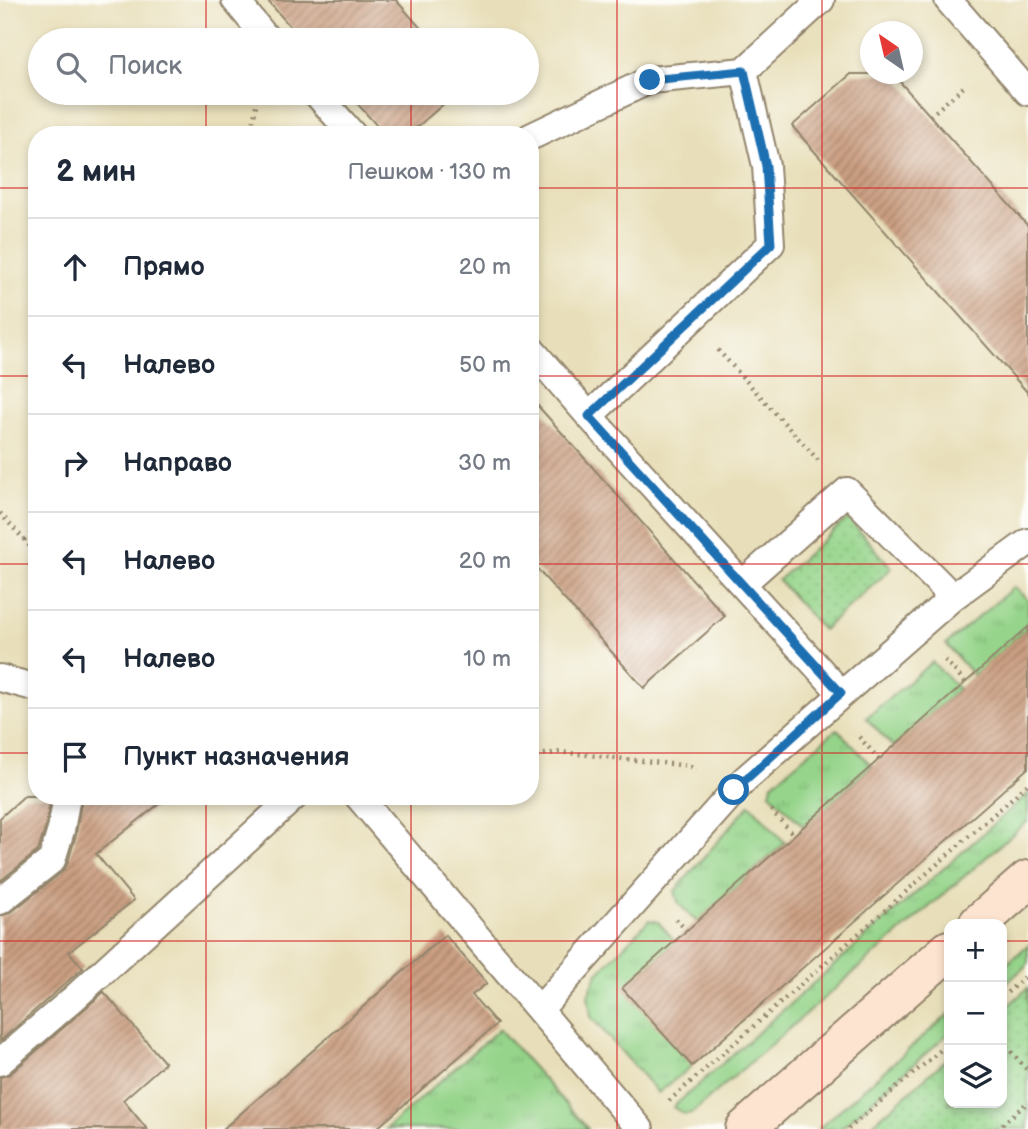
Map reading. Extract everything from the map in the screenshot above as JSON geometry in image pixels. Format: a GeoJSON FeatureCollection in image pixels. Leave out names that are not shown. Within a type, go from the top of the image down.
{"type":"FeatureCollection","features":[{"type":"Feature","properties":{"kind":"street"},"geometry":{"type":"LineString","coordinates":[[984,919],[1028,880]]}},
{"type":"Feature","properties":{"kind":"street"},"geometry":{"type":"LineString","coordinates":[[745,1129],[944,954]]}},
{"type":"Feature","properties":{"kind":"lane"},"geometry":{"type":"LineString","coordinates":[[234,0],[258,28]]}},
{"type":"Feature","properties":{"kind":"lane"},"geometry":{"type":"LineString","coordinates":[[539,133],[650,80],[744,71],[821,0]]}},
{"type":"Feature","properties":{"kind":"lane"},"geometry":{"type":"LineString","coordinates":[[948,0],[1028,92]]}},
{"type":"Feature","properties":{"kind":"lane"},"geometry":{"type":"LineString","coordinates":[[589,416],[771,244],[766,166],[744,71]]}},
{"type":"Feature","properties":{"kind":"lane"},"geometry":{"type":"LineString","coordinates":[[327,105],[345,126]]}},
{"type":"Feature","properties":{"kind":"lane"},"geometry":{"type":"LineString","coordinates":[[539,358],[841,693]]}},
{"type":"Feature","properties":{"kind":"lane"},"geometry":{"type":"LineString","coordinates":[[742,584],[847,491],[953,597]]}},
{"type":"Feature","properties":{"kind":"lane"},"geometry":{"type":"LineString","coordinates":[[540,1009],[734,790],[953,597],[1028,542]]}},
{"type":"Feature","properties":{"kind":"lane"},"geometry":{"type":"LineString","coordinates":[[0,678],[28,686]]}},
{"type":"Feature","properties":{"kind":"lane"},"geometry":{"type":"LineString","coordinates":[[0,901],[52,860],[65,805]]}},
{"type":"Feature","properties":{"kind":"lane"},"geometry":{"type":"LineString","coordinates":[[0,1062],[285,805]]}},
{"type":"Feature","properties":{"kind":"lane"},"geometry":{"type":"LineString","coordinates":[[366,805],[639,1128]]}},
{"type":"Feature","properties":{"kind":"path"},"geometry":{"type":"LineString","coordinates":[[252,126],[256,105]]}},
{"type":"Feature","properties":{"kind":"path"},"geometry":{"type":"LineString","coordinates":[[690,320],[847,491]]}},
{"type":"Feature","properties":{"kind":"path"},"geometry":{"type":"LineString","coordinates":[[0,513],[28,544]]}},
{"type":"Feature","properties":{"kind":"path"},"geometry":{"type":"LineString","coordinates":[[24,540],[28,536]]}},
{"type":"Feature","properties":{"kind":"path"},"geometry":{"type":"LineString","coordinates":[[539,755],[560,752],[689,766],[734,790]]}},
{"type":"Feature","properties":{"kind":"path"},"geometry":{"type":"LineString","coordinates":[[639,1128],[1028,784]]}},
{"type":"Feature","properties":{"kind":"path"},"geometry":{"type":"LineString","coordinates":[[1007,993],[1028,974]]}},
{"type":"Feature","properties":{"kind":"path"},"geometry":{"type":"LineString","coordinates":[[848,1129],[947,1045]]}},
{"type":"Feature","properties":{"kind":"path"},"geometry":{"type":"LineString","coordinates":[[1005,1045],[1028,1071]]}},
{"type":"Feature","properties":{"kind":"path"},"geometry":{"type":"LineString","coordinates":[[997,1129],[1028,1102]]}},
{"type":"Feature","properties":{"kind":"green space"},"geometry":{"type":"Polygon","coordinates":[[[848,518],[892,568],[823,630],[778,580],[848,518]]]}},
{"type":"Feature","properties":{"kind":"green space"},"geometry":{"type":"Polygon","coordinates":[[[1014,587],[1028,600],[1028,627],[974,676],[946,644],[1014,587]]]}},
{"type":"Feature","properties":{"kind":"green space"},"geometry":{"type":"Polygon","coordinates":[[[932,662],[959,689],[893,747],[866,718],[932,662]]]}},
{"type":"Feature","properties":{"kind":"green space"},"geometry":{"type":"Polygon","coordinates":[[[837,729],[872,766],[804,827],[770,793],[772,784],[837,729]]]}},
{"type":"Feature","properties":{"kind":"green space"},"geometry":{"type":"Polygon","coordinates":[[[1028,794],[1028,821],[692,1113],[684,1114],[673,1107],[1028,794]]]}},
{"type":"Feature","properties":{"kind":"green space"},"geometry":{"type":"Polygon","coordinates":[[[750,804],[785,843],[697,922],[679,904],[675,891],[750,804]]]}},
{"type":"Feature","properties":{"kind":"green space"},"geometry":{"type":"Polygon","coordinates":[[[649,920],[658,922],[675,941],[692,1066],[658,1093],[591,1017],[588,995],[597,974],[649,920]]]}},
{"type":"Feature","properties":{"kind":"green space"},"geometry":{"type":"Polygon","coordinates":[[[1028,945],[1028,964],[1007,983],[1007,964],[1028,945]]]}},
{"type":"Feature","properties":{"kind":"green space"},"geometry":{"type":"Polygon","coordinates":[[[1028,988],[1028,1129],[867,1129],[944,1061],[944,1108],[1007,1108],[1007,1007],[1028,988]]]}},
{"type":"Feature","properties":{"kind":"green space"},"geometry":{"type":"Polygon","coordinates":[[[944,1018],[944,1037],[840,1129],[818,1129],[944,1018]]]}},
{"type":"Feature","properties":{"kind":"green space"},"geometry":{"type":"Polygon","coordinates":[[[499,1029],[588,1129],[386,1129],[499,1029]]]}},
{"type":"Feature","properties":{"kind":"building"},"geometry":{"type":"Polygon","coordinates":[[[267,0],[396,0],[420,28],[292,28],[267,0]]]}},
{"type":"Feature","properties":{"kind":"building"},"geometry":{"type":"Polygon","coordinates":[[[851,74],[860,74],[860,84],[902,84],[1028,226],[1028,393],[792,126],[851,74]]]}},
{"type":"Feature","properties":{"kind":"building"},"geometry":{"type":"Polygon","coordinates":[[[359,105],[442,105],[418,126],[377,126],[359,105]]]}},
{"type":"Feature","properties":{"kind":"building"},"geometry":{"type":"Polygon","coordinates":[[[539,407],[725,616],[644,688],[539,571],[539,407]]]}},
{"type":"Feature","properties":{"kind":"building"},"geometry":{"type":"Polygon","coordinates":[[[1028,627],[1028,768],[692,1066],[622,988],[1028,627]]]}},
{"type":"Feature","properties":{"kind":"building"},"geometry":{"type":"Polygon","coordinates":[[[24,796],[28,796],[28,805],[50,805],[38,851],[0,881],[0,818],[24,796]]]}},
{"type":"Feature","properties":{"kind":"building"},"geometry":{"type":"Polygon","coordinates":[[[81,805],[158,805],[96,854],[134,900],[69,952],[83,968],[0,1041],[0,916],[10,913],[62,872],[67,865],[76,835],[81,805]]]}},
{"type":"Feature","properties":{"kind":"building"},"geometry":{"type":"Polygon","coordinates":[[[445,935],[487,983],[472,995],[497,1024],[376,1129],[223,1129],[445,935]]]}},
{"type":"Feature","properties":{"kind":"building"},"geometry":{"type":"Polygon","coordinates":[[[104,992],[165,1063],[123,1100],[147,1129],[0,1129],[0,1077],[10,1074],[104,992]]]}},
{"type":"Feature","properties":{"kind":"route"},"geometry":{"type":"LineString","coordinates":[[650,80],[744,71],[766,166],[771,244],[589,416],[841,693],[734,790]]}}]}
